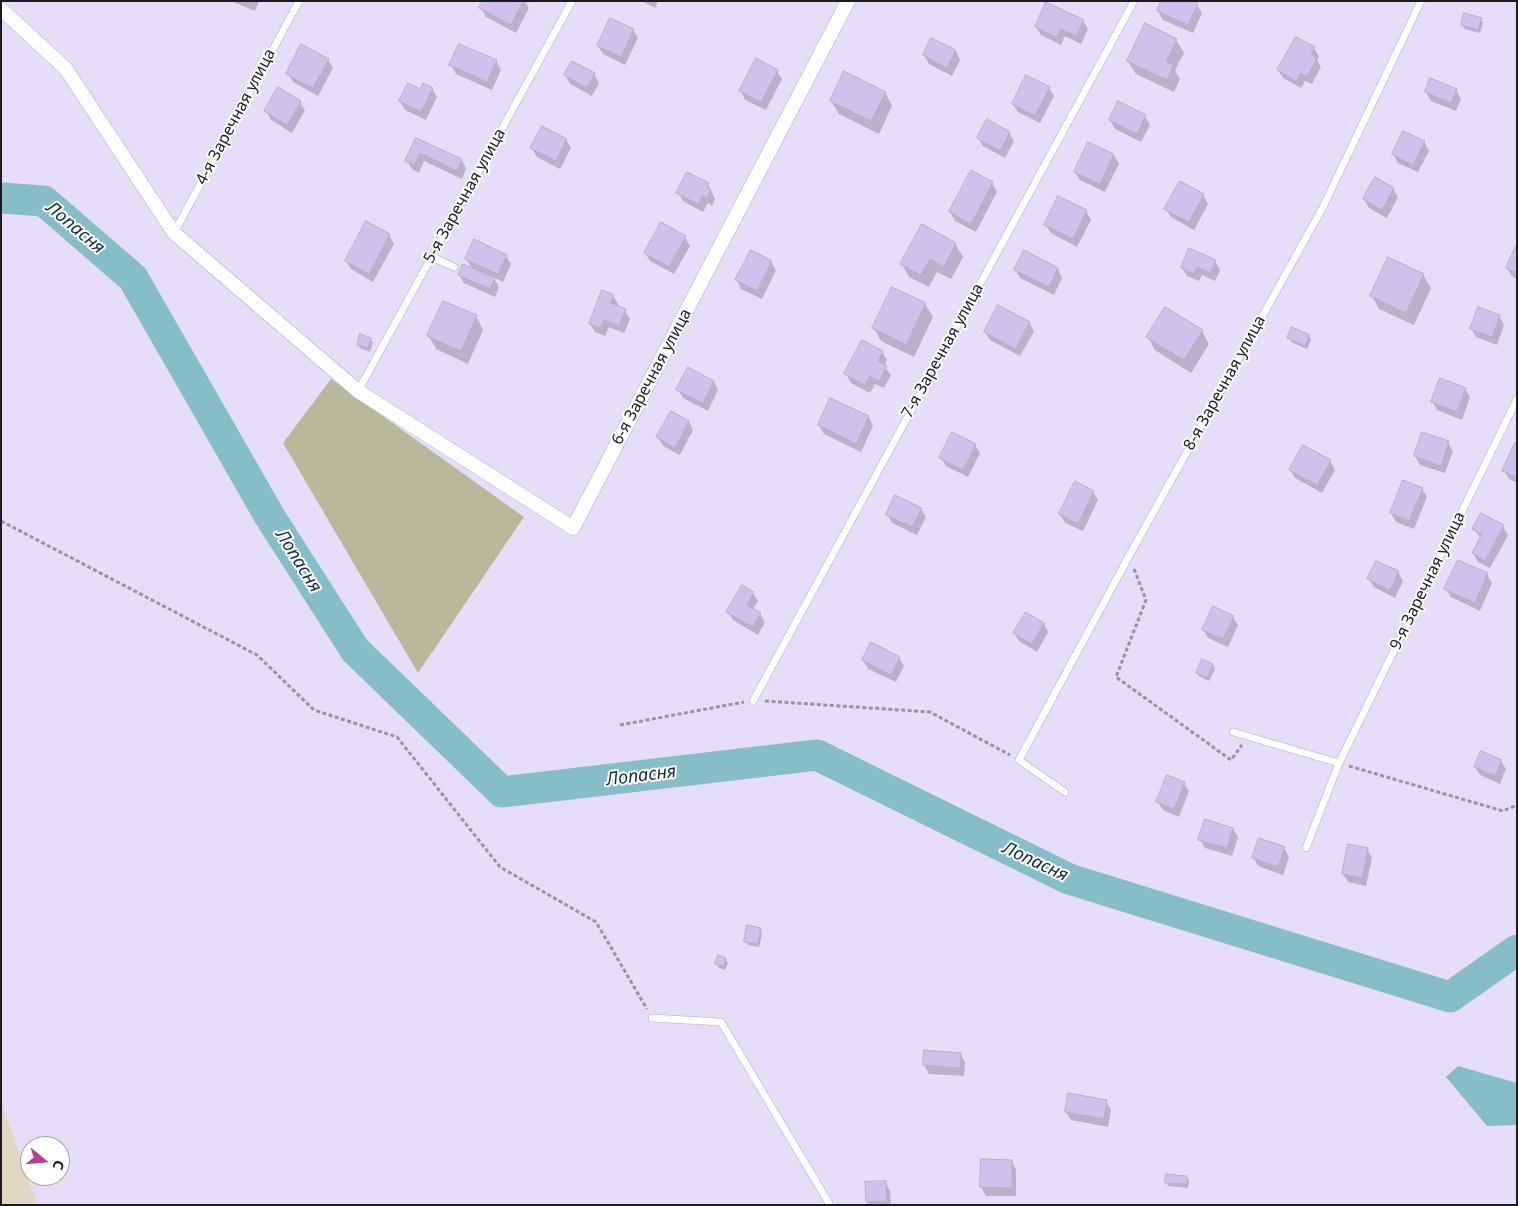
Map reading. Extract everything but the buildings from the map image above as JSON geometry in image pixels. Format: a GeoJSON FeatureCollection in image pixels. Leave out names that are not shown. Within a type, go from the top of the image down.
{"type":"FeatureCollection","features":[{"type":"Feature","properties":{"kind":"street","name":"6-я Заречная улица"},"geometry":{"type":"LineString","coordinates":[[358,391],[573,528],[848,1]]}},
{"type":"Feature","properties":{"kind":"street"},"geometry":{"type":"LineString","coordinates":[[1,9],[66,69],[174,233],[358,391]]}},
{"type":"Feature","properties":{"kind":"lane","name":"4-я Заречная улица"},"geometry":{"type":"LineString","coordinates":[[174,233],[299,1]]}},
{"type":"Feature","properties":{"kind":"lane","name":"5-я Заречная улица"},"geometry":{"type":"LineString","coordinates":[[358,391],[572,1]]}},
{"type":"Feature","properties":{"kind":"lane","name":"7-я Заречная улица"},"geometry":{"type":"LineString","coordinates":[[753,700],[1134,1]]}},
{"type":"Feature","properties":{"kind":"lane","name":"8-я Заречная улица"},"geometry":{"type":"LineString","coordinates":[[1019,760],[1129,556],[1323,207],[1421,1]]}},
{"type":"Feature","properties":{"kind":"lane"},"geometry":{"type":"LineString","coordinates":[[432,257],[454,267]]}},
{"type":"Feature","properties":{"kind":"lane","name":"9-я Заречная улица"},"geometry":{"type":"LineString","coordinates":[[1306,848],[1339,763],[1517,399]]}},
{"type":"Feature","properties":{"kind":"lane"},"geometry":{"type":"LineString","coordinates":[[1233,732],[1339,763]]}},
{"type":"Feature","properties":{"kind":"lane"},"geometry":{"type":"LineString","coordinates":[[1019,760],[1065,792]]}},
{"type":"Feature","properties":{"kind":"lane"},"geometry":{"type":"LineString","coordinates":[[652,1018],[721,1022],[830,1205]]}},
{"type":"Feature","properties":{"kind":"path"},"geometry":{"type":"LineString","coordinates":[[1,521],[256,655],[314,710],[397,737],[500,867],[596,922],[652,1018]]}},
{"type":"Feature","properties":{"kind":"path"},"geometry":{"type":"LineString","coordinates":[[1129,556],[1146,600],[1116,677],[1231,760],[1248,736]]}},
{"type":"Feature","properties":{"kind":"path"},"geometry":{"type":"LineString","coordinates":[[620,725],[753,700],[930,712],[1019,760]]}},
{"type":"Feature","properties":{"kind":"path"},"geometry":{"type":"LineString","coordinates":[[1339,763],[1503,810],[1517,805]]}},
{"type":"Feature","properties":{"kind":"shaded area"},"geometry":{"type":"Polygon","coordinates":[[[331,379],[524,517],[418,673],[283,443],[331,379]]]}},
{"type":"Feature","properties":{"kind":"shaded area"},"geometry":{"type":"Polygon","coordinates":[[[1458,1066],[1517,1083],[1517,1125],[1487,1126],[1446,1077],[1458,1066]]]}},
{"type":"Feature","properties":{"kind":"shaded area"},"geometry":{"type":"Polygon","coordinates":[[[1,1101],[20,1156],[20,1186],[30,1186],[37,1205],[1,1205],[1,1101]]]}},
{"type":"Feature","properties":{"kind":"waterway","name":"Лопасня"},"geometry":{"type":"LineString","coordinates":[[1,198],[44,201],[133,278],[270,517],[355,650],[502,792],[817,755],[1069,879],[1450,997],[1517,950]]}}]}
